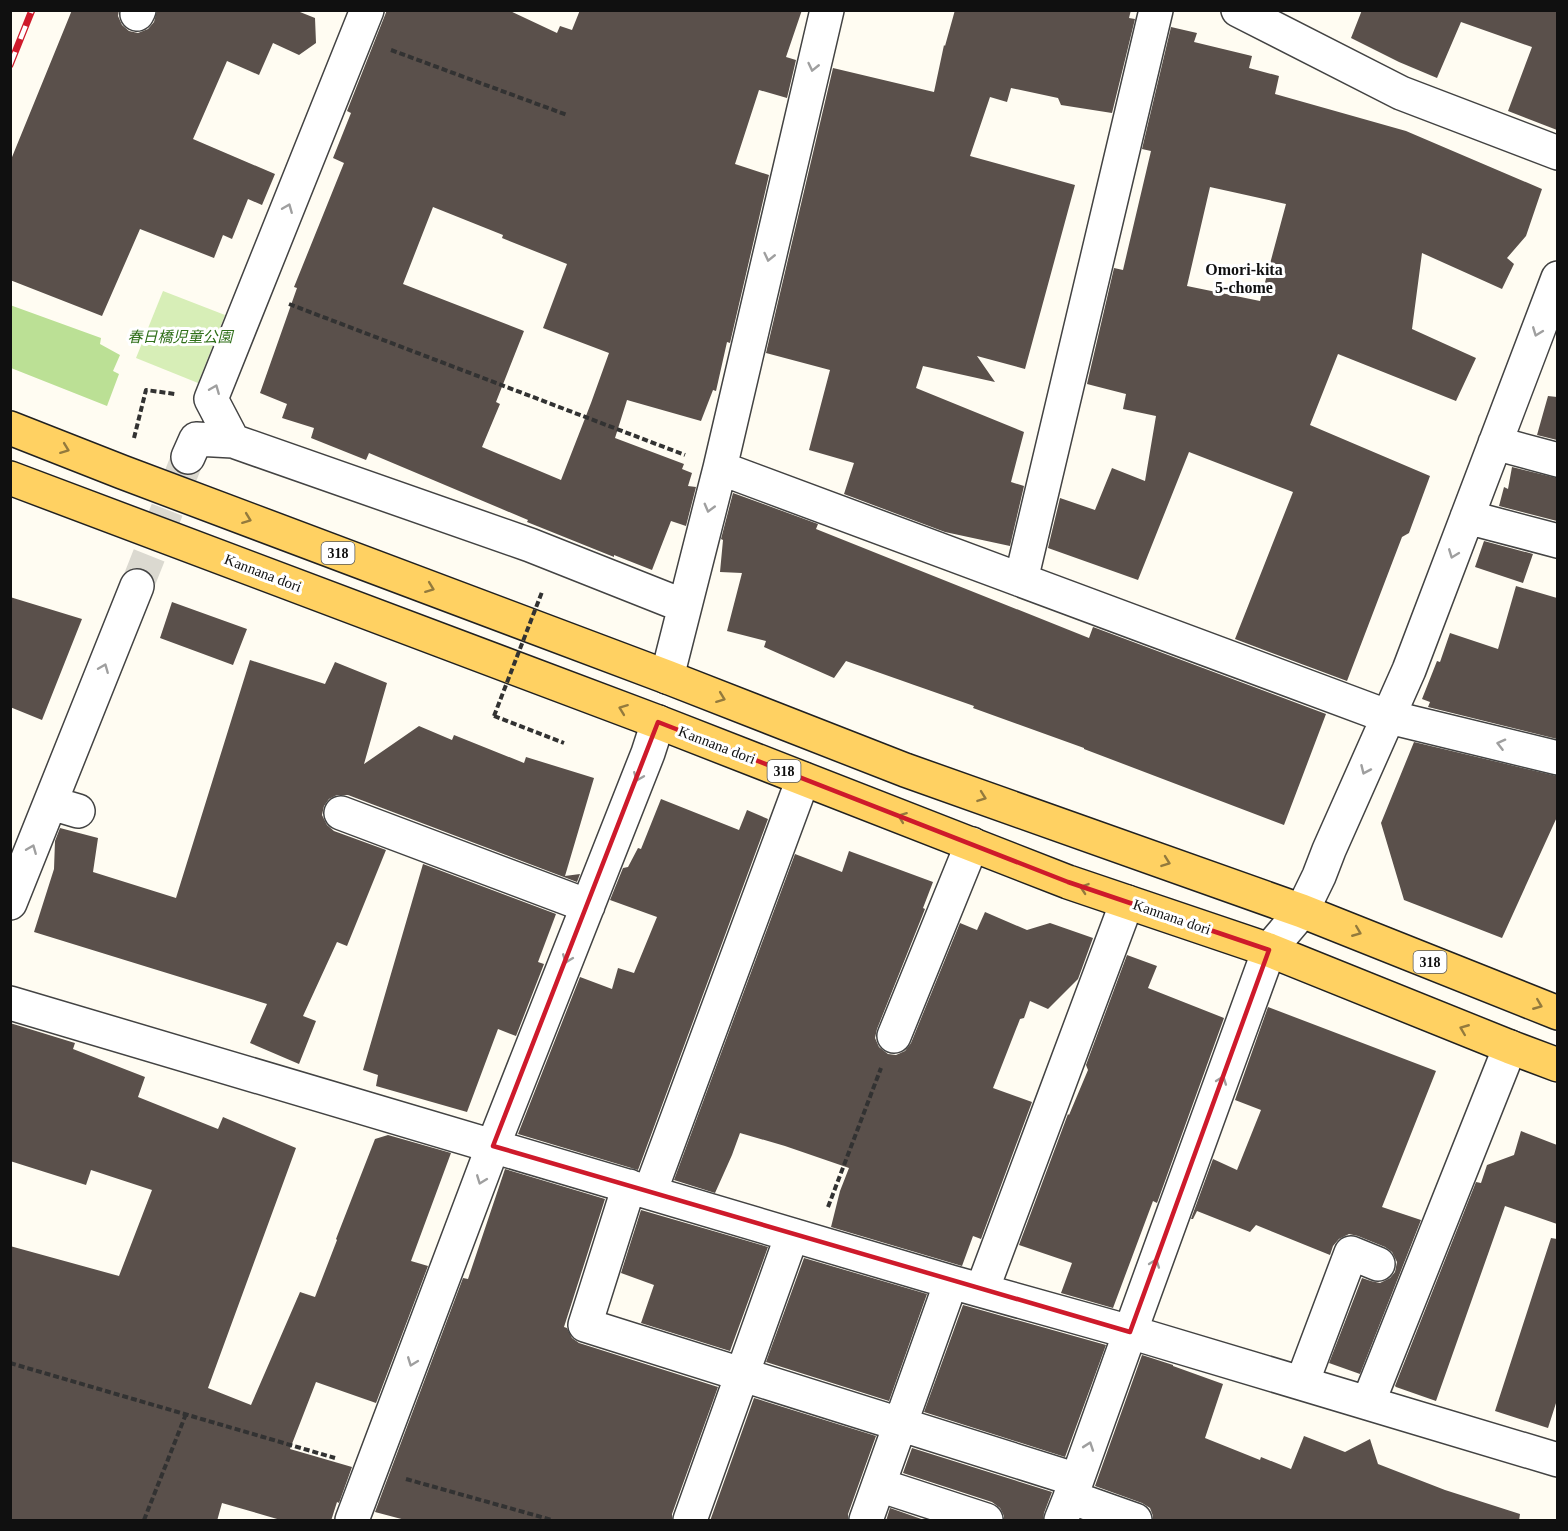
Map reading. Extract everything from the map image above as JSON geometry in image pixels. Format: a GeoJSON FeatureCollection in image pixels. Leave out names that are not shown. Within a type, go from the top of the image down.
{"type":"FeatureCollection","features":[{"type":"Feature","properties":{"kind":"main road","name":"318"},"geometry":{"type":"LineString","coordinates":[[10,428],[667,677],[905,770],[1302,911],[1557,1013]]}},
{"type":"Feature","properties":{"kind":"main road","name":"Kannana dori"},"geometry":{"type":"LineString","coordinates":[[10,478],[658,722],[1068,882],[1269,950],[1557,1065]]}},
{"type":"Feature","properties":{"kind":"street"},"geometry":{"type":"LineString","coordinates":[[667,677],[720,468],[827,10]]}},
{"type":"Feature","properties":{"kind":"street"},"geometry":{"type":"LineString","coordinates":[[1021,580],[1156,10]]}},
{"type":"Feature","properties":{"kind":"street"},"geometry":{"type":"LineString","coordinates":[[1238,10],[1401,93],[1557,153]]}},
{"type":"Feature","properties":{"kind":"street"},"geometry":{"type":"LineString","coordinates":[[233,441],[211,399],[362,24]]}},
{"type":"Feature","properties":{"kind":"street"},"geometry":{"type":"LineString","coordinates":[[1069,1499],[1269,950],[1302,911],[1389,717],[1409,670],[1557,278]]}},
{"type":"Feature","properties":{"kind":"street"},"geometry":{"type":"LineString","coordinates":[[188,457],[196,439],[233,441],[530,545],[684,606]]}},
{"type":"Feature","properties":{"kind":"street"},"geometry":{"type":"LineString","coordinates":[[1495,443],[1557,460]]}},
{"type":"Feature","properties":{"kind":"street"},"geometry":{"type":"LineString","coordinates":[[720,468],[1389,717],[1557,758]]}},
{"type":"Feature","properties":{"kind":"street"},"geometry":{"type":"LineString","coordinates":[[1467,517],[1557,540]]}},
{"type":"Feature","properties":{"kind":"street"},"geometry":{"type":"LineString","coordinates":[[10,903],[64,807],[137,586]]}},
{"type":"Feature","properties":{"kind":"street"},"geometry":{"type":"LineString","coordinates":[[352,1521],[658,722]]}},
{"type":"Feature","properties":{"kind":"street"},"geometry":{"type":"LineString","coordinates":[[803,779],[585,1325],[900,1425],[1069,1499],[1135,1521]]}},
{"type":"Feature","properties":{"kind":"street"},"geometry":{"type":"LineString","coordinates":[[342,813],[588,906]]}},
{"type":"Feature","properties":{"kind":"street"},"geometry":{"type":"LineString","coordinates":[[894,1036],[972,844]]}},
{"type":"Feature","properties":{"kind":"street"},"geometry":{"type":"LineString","coordinates":[[982,1290],[1127,902]]}},
{"type":"Feature","properties":{"kind":"street"},"geometry":{"type":"LineString","coordinates":[[10,1003],[1557,1460]]}},
{"type":"Feature","properties":{"kind":"street"},"geometry":{"type":"LineString","coordinates":[[1368,1403],[1510,1047]]}},
{"type":"Feature","properties":{"kind":"street"},"geometry":{"type":"LineString","coordinates":[[690,1521],[742,1374],[803,1238]]}},
{"type":"Feature","properties":{"kind":"street"},"geometry":{"type":"LineString","coordinates":[[1302,1383],[1351,1253],[1378,1263]]}},
{"type":"Feature","properties":{"kind":"street"},"geometry":{"type":"LineString","coordinates":[[866,1521],[951,1282]]}},
{"type":"Feature","properties":{"kind":"street"},"geometry":{"type":"LineString","coordinates":[[879,1485],[986,1521]]}},
{"type":"Feature","properties":{"kind":"path"},"geometry":{"type":"LineString","coordinates":[[362,24],[567,115]]}},
{"type":"Feature","properties":{"kind":"path"},"geometry":{"type":"LineString","coordinates":[[254,291],[720,468]]}},
{"type":"Feature","properties":{"kind":"path"},"geometry":{"type":"LineString","coordinates":[[134,439],[146,390],[185,396]]}},
{"type":"Feature","properties":{"kind":"path"},"geometry":{"type":"LineString","coordinates":[[542,592],[494,716],[564,743]]}},
{"type":"Feature","properties":{"kind":"path"},"geometry":{"type":"LineString","coordinates":[[803,1238],[894,1036]]}},
{"type":"Feature","properties":{"kind":"path"},"geometry":{"type":"LineString","coordinates":[[10,1363],[552,1521]]}},
{"type":"Feature","properties":{"kind":"path"},"geometry":{"type":"LineString","coordinates":[[144,1521],[186,1414]]}},
{"type":"Feature","properties":{"kind":"highlighted area"},"geometry":{"type":"Polygon","coordinates":[[[658,722],[1068,882],[1269,950],[1130,1332],[493,1146],[658,722]]]}},
{"type":"Feature","properties":{"kind":"green space","name":"春日橋児童公園"},"geometry":{"type":"Polygon","coordinates":[[[163,291],[225,315],[198,383],[136,358],[163,291]]]}},
{"type":"Feature","properties":{"kind":"green space"},"geometry":{"type":"Polygon","coordinates":[[[10,305],[101,338],[100,344],[120,355],[113,371],[119,374],[107,406],[11,368],[10,305]]]}},
{"type":"Feature","properties":{"kind":"building"},"geometry":{"type":"Polygon","coordinates":[[[72,10],[119,10],[118,16],[122,25],[129,31],[138,33],[148,29],[154,22],[157,10],[295,10],[315,18],[316,43],[299,55],[273,43],[259,75],[227,61],[193,139],[275,174],[262,205],[248,199],[232,239],[223,235],[214,258],[140,229],[102,316],[10,280],[10,162],[72,10]]]}},
{"type":"Feature","properties":{"kind":"building"},"geometry":{"type":"Polygon","coordinates":[[[387,10],[508,10],[557,33],[560,26],[572,30],[580,10],[802,10],[786,57],[796,60],[787,98],[759,90],[735,164],[769,175],[730,343],[727,342],[716,391],[713,390],[701,421],[627,400],[615,438],[684,464],[682,469],[692,473],[688,486],[696,487],[686,526],[671,521],[652,570],[527,522],[528,520],[369,453],[366,460],[311,438],[314,428],[282,418],[287,404],[260,393],[297,288],[294,287],[344,163],[333,158],[351,113],[347,111],[387,10]],[[433,207],[403,284],[524,331],[496,402],[500,404],[482,447],[561,480],[609,353],[543,328],[567,264],[502,238],[503,235],[433,207]]]}},
{"type":"Feature","properties":{"kind":"building"},"geometry":{"type":"Polygon","coordinates":[[[955,10],[1131,10],[1129,18],[1135,19],[1112,113],[1061,105],[1058,98],[1011,88],[1007,102],[990,97],[970,156],[1075,185],[1025,369],[977,356],[995,382],[923,366],[916,388],[1024,432],[1011,482],[1024,486],[1010,546],[945,532],[844,494],[854,463],[809,450],[830,370],[766,353],[833,68],[934,92],[944,45],[955,10]]]}},
{"type":"Feature","properties":{"kind":"building"},"geometry":{"type":"Polygon","coordinates":[[[1362,10],[1557,10],[1557,130],[1508,111],[1532,47],[1461,22],[1437,78],[1351,38],[1362,10]]]}},
{"type":"Feature","properties":{"kind":"building"},"geometry":{"type":"Polygon","coordinates":[[[1171,27],[1197,33],[1194,42],[1252,56],[1249,68],[1279,76],[1275,94],[1406,131],[1542,189],[1526,236],[1507,258],[1514,264],[1502,289],[1422,253],[1412,329],[1476,358],[1456,401],[1338,354],[1310,425],[1430,476],[1409,533],[1402,537],[1347,681],[1235,639],[1293,492],[1189,452],[1138,580],[1048,548],[1060,498],[1095,510],[1112,468],[1145,481],[1156,416],[1123,409],[1126,394],[1087,384],[1114,268],[1123,270],[1151,151],[1142,149],[1171,27]],[[1210,187],[1187,286],[1260,301],[1286,204],[1210,187]]]}},
{"type":"Feature","properties":{"kind":"building"},"geometry":{"type":"Polygon","coordinates":[[[1548,396],[1557,397],[1557,440],[1537,435],[1548,396]]]}},
{"type":"Feature","properties":{"kind":"building"},"geometry":{"type":"Polygon","coordinates":[[[1512,467],[1557,478],[1557,521],[1499,506],[1504,487],[1508,489],[1512,467]]]}},
{"type":"Feature","properties":{"kind":"building"},"geometry":{"type":"Polygon","coordinates":[[[733,493],[818,524],[816,529],[1089,638],[1093,627],[1326,714],[1284,825],[973,708],[974,706],[846,661],[834,678],[764,647],[766,641],[727,631],[742,573],[720,572],[723,540],[721,539],[733,493]]]}},
{"type":"Feature","properties":{"kind":"building"},"geometry":{"type":"Polygon","coordinates":[[[1484,541],[1533,554],[1523,583],[1475,567],[1484,541]]]}},
{"type":"Feature","properties":{"kind":"building"},"geometry":{"type":"Polygon","coordinates":[[[1516,586],[1557,598],[1557,739],[1428,707],[1430,702],[1422,699],[1437,661],[1440,662],[1450,633],[1498,649],[1516,586]]]}},
{"type":"Feature","properties":{"kind":"building"},"geometry":{"type":"Polygon","coordinates":[[[10,597],[82,619],[42,720],[10,707],[10,597]]]}},
{"type":"Feature","properties":{"kind":"building"},"geometry":{"type":"Polygon","coordinates":[[[172,602],[247,629],[233,665],[160,638],[172,602]]]}},
{"type":"Feature","properties":{"kind":"building"},"geometry":{"type":"Polygon","coordinates":[[[250,660],[325,684],[335,662],[387,683],[364,764],[419,726],[452,740],[454,735],[524,763],[526,757],[594,778],[565,876],[580,874],[577,882],[348,795],[337,795],[329,799],[322,815],[327,825],[334,831],[386,850],[347,946],[337,942],[303,1016],[316,1021],[299,1064],[250,1043],[267,1004],[34,932],[54,869],[55,841],[60,828],[98,838],[93,872],[176,898],[250,660]]]}},
{"type":"Feature","properties":{"kind":"building"},"geometry":{"type":"Polygon","coordinates":[[[1414,742],[1557,776],[1557,817],[1502,938],[1404,900],[1381,823],[1414,742]]]}},
{"type":"Feature","properties":{"kind":"building"},"geometry":{"type":"Polygon","coordinates":[[[661,799],[739,830],[747,810],[768,819],[638,1170],[518,1134],[580,977],[612,989],[618,968],[634,973],[657,917],[610,900],[623,868],[628,867],[638,848],[641,849],[661,799]]]}},
{"type":"Feature","properties":{"kind":"building"},"geometry":{"type":"Polygon","coordinates":[[[849,851],[933,882],[923,908],[925,909],[877,1029],[875,1038],[879,1047],[888,1054],[896,1055],[905,1051],[911,1043],[960,923],[977,930],[985,912],[1027,930],[1050,923],[1093,938],[1078,979],[1048,1009],[1030,1001],[1024,1018],[1020,1019],[993,1088],[1032,1102],[981,1239],[973,1236],[962,1266],[831,1227],[840,1191],[849,1168],[785,1146],[740,1133],[715,1193],[674,1180],[795,854],[842,872],[849,851]]]}},
{"type":"Feature","properties":{"kind":"building"},"geometry":{"type":"Polygon","coordinates":[[[423,864],[556,914],[538,962],[544,964],[516,1036],[498,1029],[467,1112],[376,1086],[378,1075],[363,1070],[423,864]]]}},
{"type":"Feature","properties":{"kind":"building"},"geometry":{"type":"Polygon","coordinates":[[[1127,955],[1157,966],[1148,988],[1224,1018],[1157,1203],[1153,1201],[1113,1308],[1061,1293],[1072,1263],[1019,1245],[1068,1114],[1088,1070],[1086,1065],[1127,955]]]}},
{"type":"Feature","properties":{"kind":"building"},"geometry":{"type":"Polygon","coordinates":[[[1268,1007],[1436,1071],[1382,1207],[1421,1220],[1360,1374],[1329,1363],[1362,1278],[1380,1283],[1390,1278],[1395,1272],[1397,1262],[1392,1252],[1385,1247],[1349,1234],[1339,1239],[1330,1255],[1256,1225],[1250,1232],[1197,1211],[1191,1219],[1213,1159],[1237,1170],[1261,1110],[1235,1100],[1268,1007]]]}},
{"type":"Feature","properties":{"kind":"building"},"geometry":{"type":"Polygon","coordinates":[[[10,1023],[75,1043],[73,1049],[145,1077],[138,1097],[218,1129],[223,1117],[296,1148],[208,1388],[251,1405],[300,1292],[315,1297],[375,1139],[388,1135],[451,1153],[411,1261],[428,1266],[376,1403],[316,1382],[290,1449],[352,1467],[331,1521],[284,1521],[222,1503],[217,1521],[10,1521],[10,1246],[119,1276],[152,1190],[91,1170],[86,1185],[10,1161],[10,1023]]]}},
{"type":"Feature","properties":{"kind":"building"},"geometry":{"type":"Polygon","coordinates":[[[1521,1131],[1557,1145],[1557,1224],[1505,1206],[1436,1401],[1396,1387],[1476,1182],[1481,1183],[1487,1165],[1514,1155],[1521,1131]]]}},
{"type":"Feature","properties":{"kind":"building"},"geometry":{"type":"Polygon","coordinates":[[[505,1169],[605,1199],[564,1327],[567,1328],[572,1338],[579,1343],[718,1387],[672,1514],[672,1521],[409,1521],[375,1512],[463,1278],[468,1279],[505,1169]]]}},
{"type":"Feature","properties":{"kind":"building"},"geometry":{"type":"Polygon","coordinates":[[[641,1210],[768,1247],[730,1351],[641,1323],[654,1285],[621,1273],[641,1210]]]}},
{"type":"Feature","properties":{"kind":"building"},"geometry":{"type":"Polygon","coordinates":[[[1551,1238],[1557,1239],[1557,1400],[1548,1428],[1495,1411],[1551,1238]]]}},
{"type":"Feature","properties":{"kind":"building"},"geometry":{"type":"Polygon","coordinates":[[[804,1258],[927,1294],[889,1401],[766,1362],[804,1258]]]}},
{"type":"Feature","properties":{"kind":"building"},"geometry":{"type":"Polygon","coordinates":[[[963,1305],[1106,1345],[1065,1457],[924,1412],[963,1305]]]}},
{"type":"Feature","properties":{"kind":"building"},"geometry":{"type":"Polygon","coordinates":[[[1142,1355],[1223,1384],[1205,1438],[1260,1460],[1261,1457],[1291,1469],[1304,1436],[1345,1452],[1370,1439],[1378,1464],[1445,1490],[1520,1514],[1519,1521],[1153,1521],[1150,1508],[1142,1503],[1095,1486],[1142,1355]]]}},
{"type":"Feature","properties":{"kind":"building"},"geometry":{"type":"Polygon","coordinates":[[[754,1398],[876,1436],[848,1514],[848,1521],[710,1521],[754,1398]]]}},
{"type":"Feature","properties":{"kind":"building"},"geometry":{"type":"Polygon","coordinates":[[[912,1448],[1052,1492],[1043,1521],[1004,1521],[1000,1508],[992,1502],[903,1473],[912,1448]]]}},
{"type":"Feature","properties":{"kind":"building"},"geometry":{"type":"Polygon","coordinates":[[[890,1508],[927,1521],[886,1521],[890,1508]]]}},
{"type":"Feature","properties":{"kind":"tunnel"},"geometry":{"type":"LineString","coordinates":[[137,586],[188,457]]}},
{"type":"Feature","properties":{"kind":"railway"},"geometry":{"type":"LineString","coordinates":[[10,65],[32,10]]}},
{"type":"Feature","properties":{"kind":"district","name":"Omori-kita 5-chome"},"geometry":{"type":"Point","coordinates":[1244,278]}}]}
